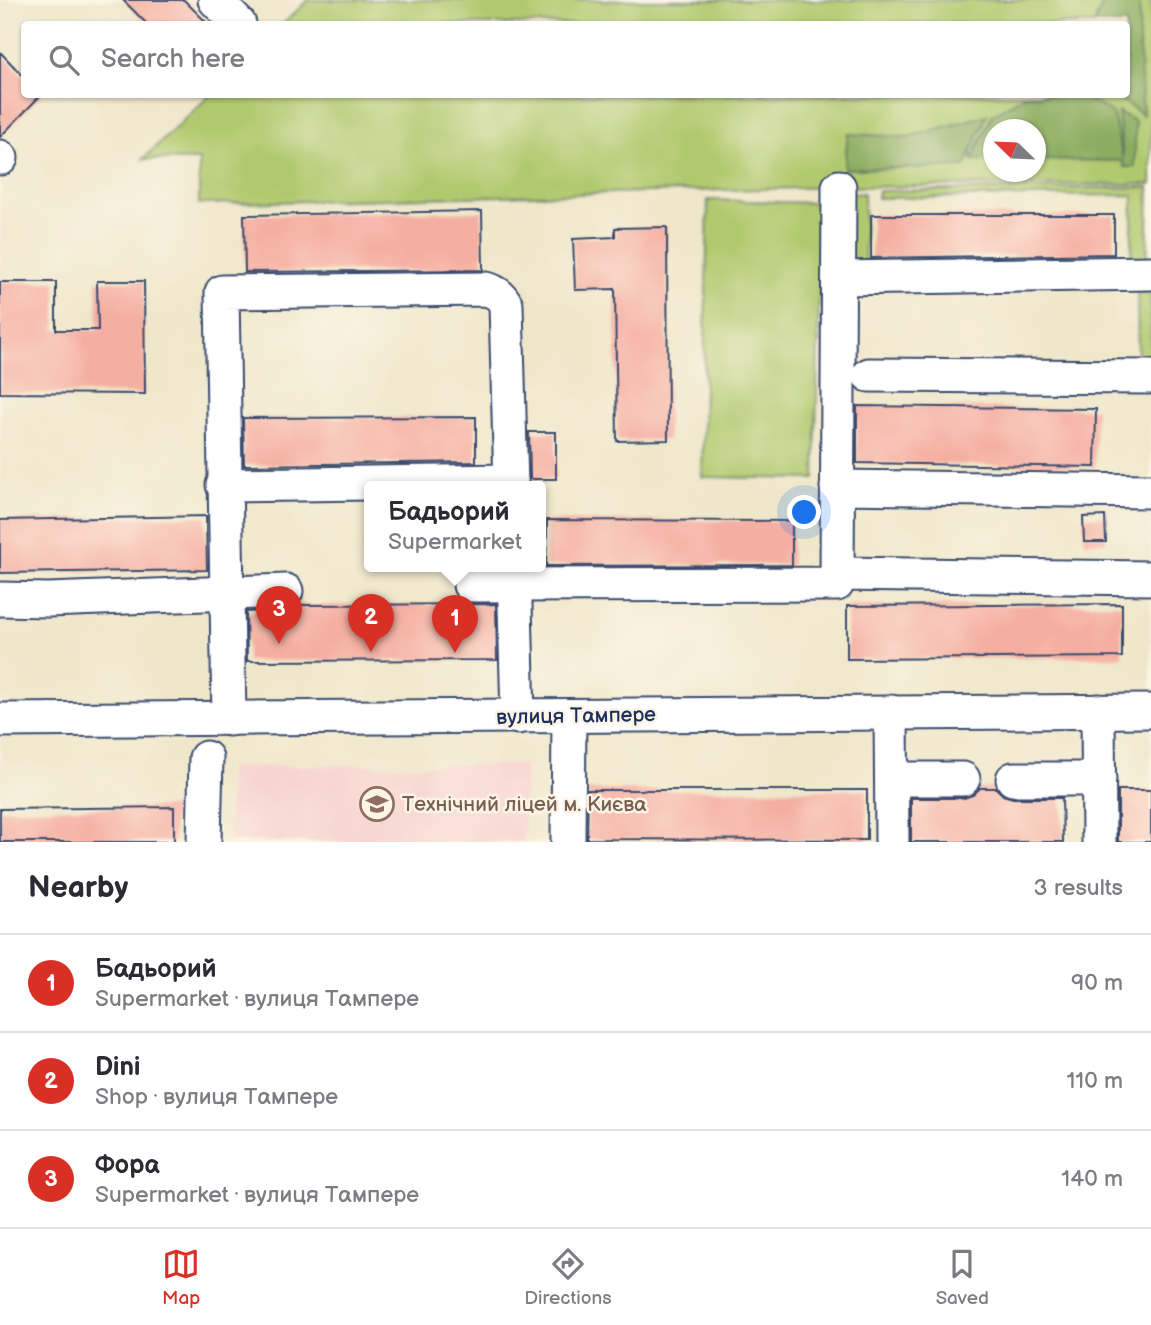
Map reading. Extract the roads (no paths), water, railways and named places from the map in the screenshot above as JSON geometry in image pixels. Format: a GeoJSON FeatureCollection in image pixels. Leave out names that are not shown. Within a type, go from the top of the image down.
{"type":"FeatureCollection","features":[{"type":"Feature","properties":{"kind":"street"},"geometry":{"type":"LineString","coordinates":[[215,0],[236,21]]}},
{"type":"Feature","properties":{"kind":"street"},"geometry":{"type":"LineString","coordinates":[[470,585],[514,575],[837,584],[839,187]]}},
{"type":"Feature","properties":{"kind":"street"},"geometry":{"type":"LineString","coordinates":[[840,278],[1151,273]]}},
{"type":"Feature","properties":{"kind":"street"},"geometry":{"type":"LineString","coordinates":[[229,719],[223,485],[222,292],[486,289],[495,292],[502,297],[506,305],[511,481]]}},
{"type":"Feature","properties":{"kind":"street"},"geometry":{"type":"LineString","coordinates":[[869,375],[1151,377]]}},
{"type":"Feature","properties":{"kind":"street"},"geometry":{"type":"LineString","coordinates":[[223,485],[364,485]]}},
{"type":"Feature","properties":{"kind":"street"},"geometry":{"type":"LineString","coordinates":[[837,487],[1151,491]]}},
{"type":"Feature","properties":{"kind":"street"},"geometry":{"type":"LineString","coordinates":[[838,574],[1151,578]]}},
{"type":"Feature","properties":{"kind":"street"},"geometry":{"type":"LineString","coordinates":[[514,575],[519,717]]}},
{"type":"Feature","properties":{"kind":"street"},"geometry":{"type":"LineString","coordinates":[[0,599],[48,600],[286,591]]}},
{"type":"Feature","properties":{"kind":"street"},"geometry":{"type":"LineString","coordinates":[[1098,711],[1099,842]]}},
{"type":"Feature","properties":{"kind":"street","name":"вулиця Тампере"},"geometry":{"type":"LineString","coordinates":[[0,720],[1151,711]]}},
{"type":"Feature","properties":{"kind":"street"},"geometry":{"type":"LineString","coordinates":[[891,712],[892,842]]}},
{"type":"Feature","properties":{"kind":"street"},"geometry":{"type":"LineString","coordinates":[[568,842],[569,716]]}},
{"type":"Feature","properties":{"kind":"street"},"geometry":{"type":"LineString","coordinates":[[204,842],[206,758]]}},
{"type":"Feature","properties":{"kind":"street"},"geometry":{"type":"LineString","coordinates":[[892,779],[963,779]]}},
{"type":"Feature","properties":{"kind":"street"},"geometry":{"type":"LineString","coordinates":[[1013,779],[1099,779]]}},
{"type":"Feature","properties":{"kind":"place","name":"Фора"},"geometry":{"type":"Point","coordinates":[279,644]}},
{"type":"Feature","properties":{"kind":"place","name":"Dini"},"geometry":{"type":"Point","coordinates":[371,652]}},
{"type":"Feature","properties":{"kind":"place","name":"Бадьорий"},"geometry":{"type":"Point","coordinates":[455,653]}},
{"type":"Feature","properties":{"kind":"place","name":"Технічний ліцей м. Києва"},"geometry":{"type":"Point","coordinates":[377,804]}}]}
